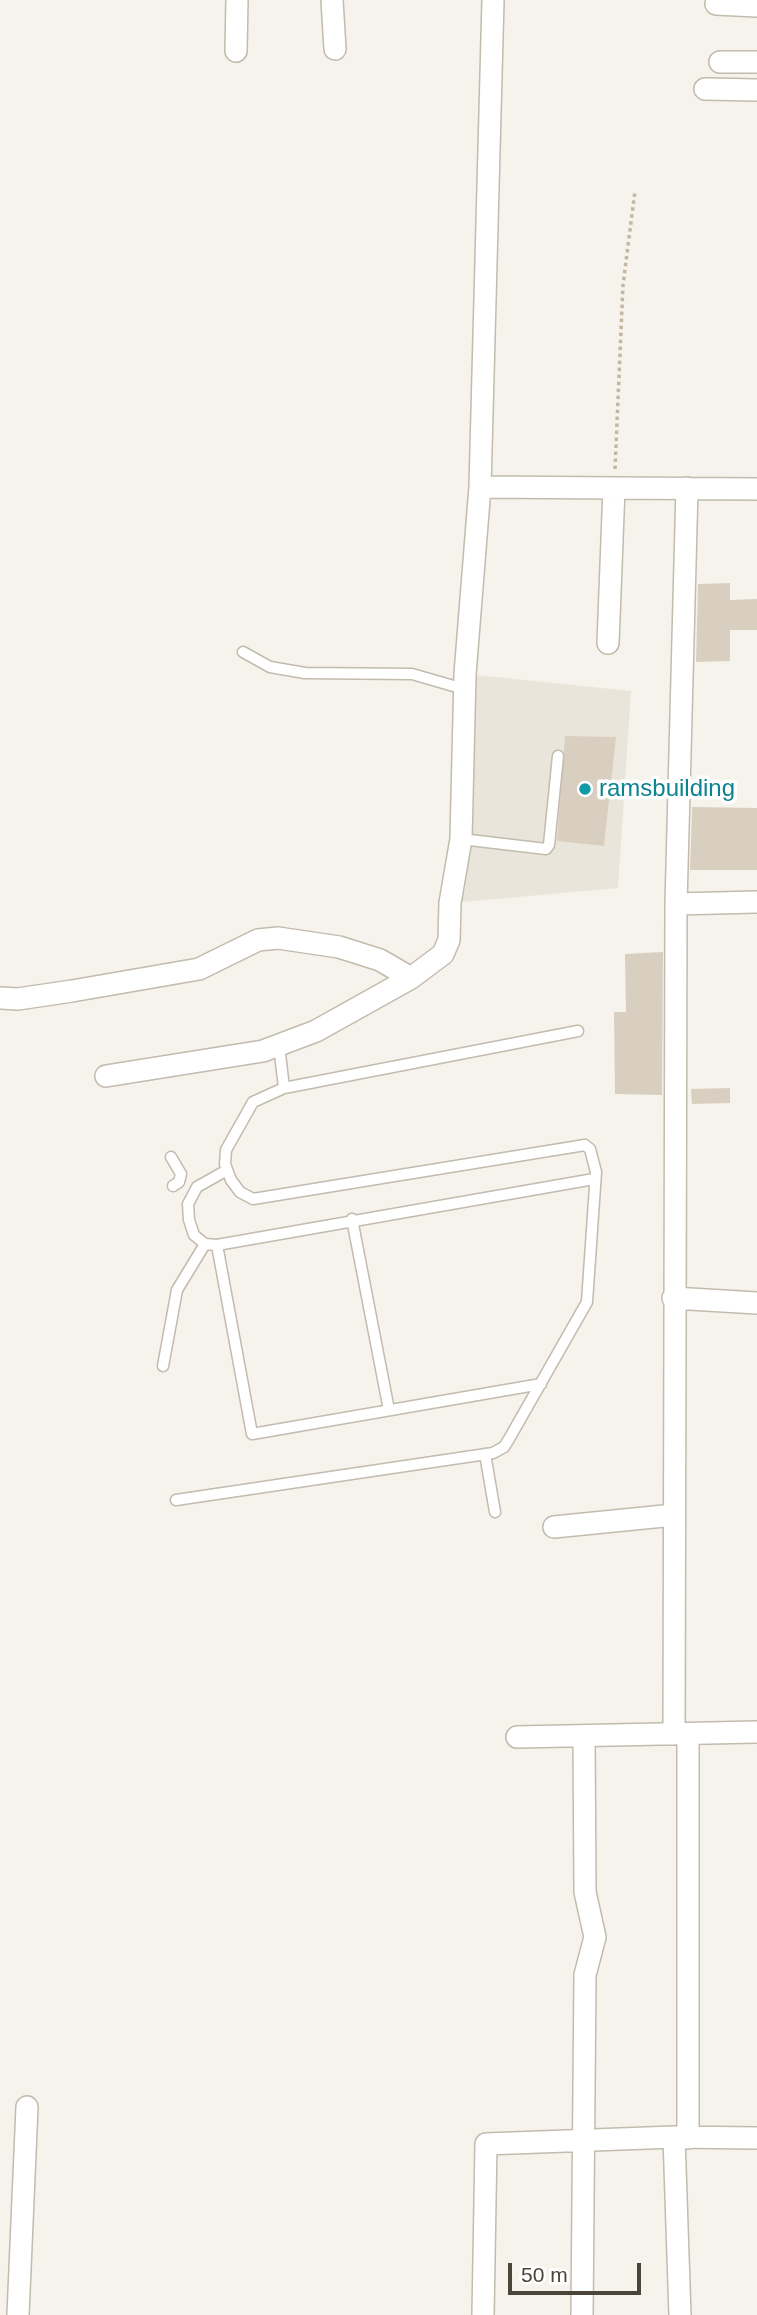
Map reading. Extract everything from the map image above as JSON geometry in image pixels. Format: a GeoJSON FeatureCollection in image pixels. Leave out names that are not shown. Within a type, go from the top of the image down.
{"type":"FeatureCollection","features":[{"type":"Feature","properties":{"kind":"street"},"geometry":{"type":"LineString","coordinates":[[236,51],[237,0]]}},
{"type":"Feature","properties":{"kind":"street"},"geometry":{"type":"LineString","coordinates":[[332,0],[335,49]]}},
{"type":"Feature","properties":{"kind":"street"},"geometry":{"type":"LineString","coordinates":[[106,1076],[263,1051],[316,1031],[411,978],[443,954],[449,940],[450,903],[461,839],[464,689],[480,487],[493,0]]}},
{"type":"Feature","properties":{"kind":"street"},"geometry":{"type":"LineString","coordinates":[[716,4],[757,6]]}},
{"type":"Feature","properties":{"kind":"street"},"geometry":{"type":"LineString","coordinates":[[720,62],[757,62]]}},
{"type":"Feature","properties":{"kind":"street"},"geometry":{"type":"LineString","coordinates":[[705,89],[757,90]]}},
{"type":"Feature","properties":{"kind":"street"},"geometry":{"type":"LineString","coordinates":[[480,487],[757,489]]}},
{"type":"Feature","properties":{"kind":"street"},"geometry":{"type":"LineString","coordinates":[[608,643],[614,488]]}},
{"type":"Feature","properties":{"kind":"street"},"geometry":{"type":"LineString","coordinates":[[680,2315],[681,1734],[674,1515],[673,1298],[676,904],[687,488]]}},
{"type":"Feature","properties":{"kind":"street"},"geometry":{"type":"LineString","coordinates":[[676,904],[757,902]]}},
{"type":"Feature","properties":{"kind":"street"},"geometry":{"type":"LineString","coordinates":[[0,998],[18,999],[200,969],[258,940],[278,938],[339,947],[380,960],[411,978]]}},
{"type":"Feature","properties":{"kind":"street"},"geometry":{"type":"LineString","coordinates":[[673,1298],[757,1303]]}},
{"type":"Feature","properties":{"kind":"street"},"geometry":{"type":"LineString","coordinates":[[554,1527],[674,1515]]}},
{"type":"Feature","properties":{"kind":"street"},"geometry":{"type":"LineString","coordinates":[[517,1737],[757,1732]]}},
{"type":"Feature","properties":{"kind":"street"},"geometry":{"type":"LineString","coordinates":[[582,2315],[585,1975],[595,1937],[584,1892],[584,1736]]}},
{"type":"Feature","properties":{"kind":"street"},"geometry":{"type":"LineString","coordinates":[[19,2315],[10,2219],[27,2107]]}},
{"type":"Feature","properties":{"kind":"street"},"geometry":{"type":"LineString","coordinates":[[483,2315],[486,2144],[681,2137],[757,2138]]}},
{"type":"Feature","properties":{"kind":"lane"},"geometry":{"type":"LineString","coordinates":[[243,652],[270,667],[305,673],[412,674],[464,689]]}},
{"type":"Feature","properties":{"kind":"lane"},"geometry":{"type":"LineString","coordinates":[[461,839],[545,849],[549,845],[558,756]]}},
{"type":"Feature","properties":{"kind":"lane"},"geometry":{"type":"LineString","coordinates":[[176,1500],[485,1454],[503,1447],[587,1302],[596,1172],[593,1155],[585,1145],[253,1199],[240,1192],[227,1170],[226,1150],[253,1102],[284,1088],[578,1031]]}},
{"type":"Feature","properties":{"kind":"lane"},"geometry":{"type":"LineString","coordinates":[[279,1045],[284,1088]]}},
{"type":"Feature","properties":{"kind":"lane"},"geometry":{"type":"LineString","coordinates":[[171,1157],[181,1174],[205,1182]]}},
{"type":"Feature","properties":{"kind":"lane"},"geometry":{"type":"LineString","coordinates":[[227,1170],[197,1186],[188,1204],[194,1235],[211,1244],[594,1179]]}},
{"type":"Feature","properties":{"kind":"lane"},"geometry":{"type":"LineString","coordinates":[[173,1186],[179,1182],[181,1174]]}},
{"type":"Feature","properties":{"kind":"lane"},"geometry":{"type":"LineString","coordinates":[[352,1219],[389,1410]]}},
{"type":"Feature","properties":{"kind":"lane"},"geometry":{"type":"LineString","coordinates":[[211,1244],[252,1434],[541,1384]]}},
{"type":"Feature","properties":{"kind":"lane"},"geometry":{"type":"LineString","coordinates":[[163,1366],[177,1290],[211,1244]]}},
{"type":"Feature","properties":{"kind":"lane"},"geometry":{"type":"LineString","coordinates":[[485,1454],[495,1512]]}},
{"type":"Feature","properties":{"kind":"path"},"geometry":{"type":"LineString","coordinates":[[614,488],[623,285],[635,191]]}},
{"type":"Feature","properties":{"kind":"shaded area"},"geometry":{"type":"Polygon","coordinates":[[[467,674],[631,691],[618,888],[452,903],[467,674]]]}},
{"type":"Feature","properties":{"kind":"building"},"geometry":{"type":"Polygon","coordinates":[[[730,583],[730,600],[757,599],[757,630],[730,630],[730,661],[696,662],[698,584],[730,583]]]}},
{"type":"Feature","properties":{"kind":"building","name":"ramsbuilding"},"geometry":{"type":"Polygon","coordinates":[[[565,736],[616,737],[604,846],[557,841],[565,736]]]}},
{"type":"Feature","properties":{"kind":"building"},"geometry":{"type":"Polygon","coordinates":[[[692,807],[757,808],[757,870],[690,870],[692,807]]]}},
{"type":"Feature","properties":{"kind":"building"},"geometry":{"type":"Polygon","coordinates":[[[663,952],[662,1095],[615,1094],[614,1012],[626,1012],[625,954],[663,952]]]}},
{"type":"Feature","properties":{"kind":"building"},"geometry":{"type":"Polygon","coordinates":[[[730,1088],[730,1103],[692,1104],[691,1089],[730,1088]]]}},
{"type":"Feature","properties":{"kind":"place","name":"ramsbuilding"},"geometry":{"type":"Point","coordinates":[585,789]}}]}
